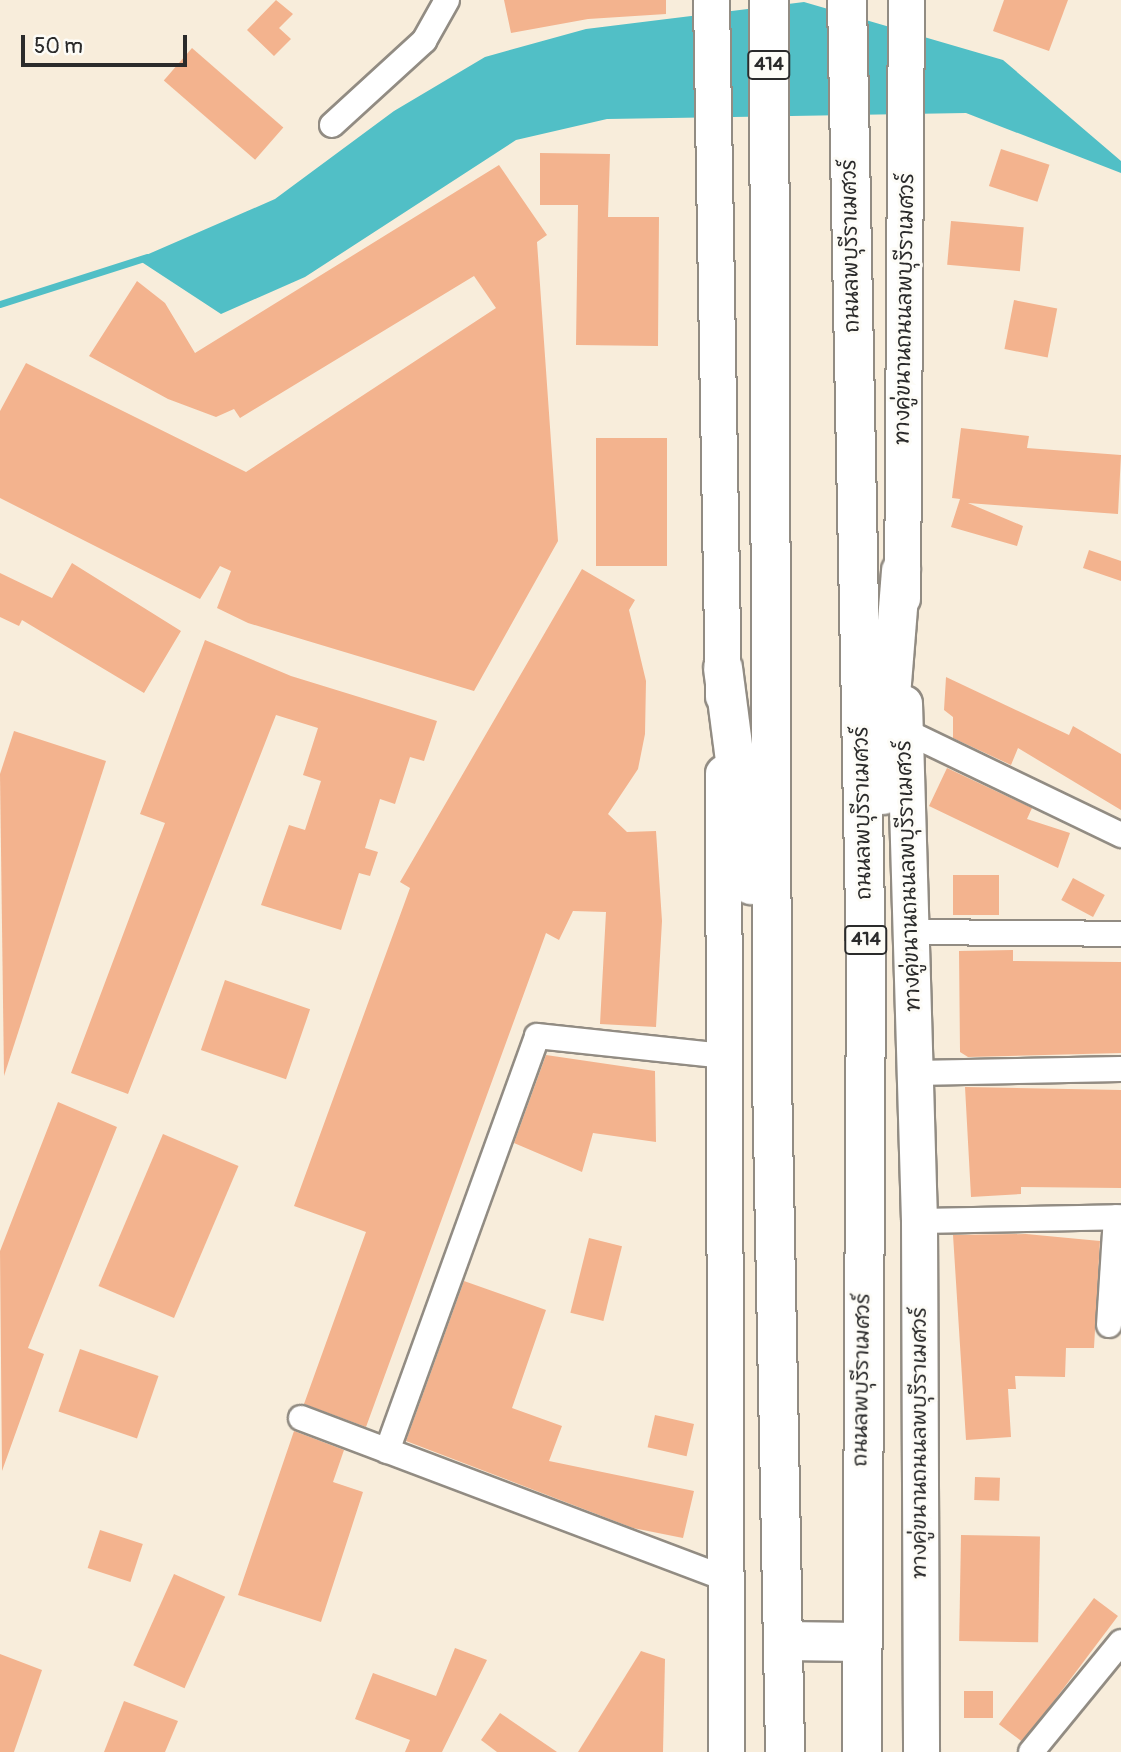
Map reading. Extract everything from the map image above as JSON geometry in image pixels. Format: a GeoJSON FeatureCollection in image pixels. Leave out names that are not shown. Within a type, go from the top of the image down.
{"type":"FeatureCollection","features":[{"type":"Feature","properties":{"kind":"main road"},"geometry":{"type":"LineString","coordinates":[[711,0],[716,131],[723,668],[726,1752]]}},
{"type":"Feature","properties":{"kind":"main road","name":"414"},"geometry":{"type":"LineString","coordinates":[[769,0],[772,1079],[785,1641],[785,1752]]}},
{"type":"Feature","properties":{"kind":"main road","name":"ถนนลพบุรีราเมศวร์"},"geometry":{"type":"LineString","coordinates":[[847,0],[866,961],[860,1642],[862,1752]]}},
{"type":"Feature","properties":{"kind":"main road","name":"ทางคู่ขนานถนนลพบุรีราเมศวร์"},"geometry":{"type":"LineString","coordinates":[[906,2],[908,122],[901,571],[919,1221],[921,1752]]}},
{"type":"Feature","properties":{"kind":"main road"},"geometry":{"type":"LineString","coordinates":[[866,961],[901,571]]}},
{"type":"Feature","properties":{"kind":"main road"},"geometry":{"type":"LineString","coordinates":[[723,668],[772,1079]]}},
{"type":"Feature","properties":{"kind":"main road"},"geometry":{"type":"LineString","coordinates":[[785,1641],[860,1642]]}},
{"type":"Feature","properties":{"kind":"street"},"geometry":{"type":"LineString","coordinates":[[332,125],[424,41],[446,0]]}},
{"type":"Feature","properties":{"kind":"street"},"geometry":{"type":"LineString","coordinates":[[905,731],[1121,835]]}},
{"type":"Feature","properties":{"kind":"street"},"geometry":{"type":"LineString","coordinates":[[911,932],[1121,934]]}},
{"type":"Feature","properties":{"kind":"street"},"geometry":{"type":"LineString","coordinates":[[387,1451],[537,1036],[723,1056]]}},
{"type":"Feature","properties":{"kind":"street"},"geometry":{"type":"LineString","coordinates":[[915,1073],[1121,1069]]}},
{"type":"Feature","properties":{"kind":"street"},"geometry":{"type":"LineString","coordinates":[[919,1221],[1119,1217],[1109,1325]]}},
{"type":"Feature","properties":{"kind":"street"},"geometry":{"type":"LineString","coordinates":[[301,1418],[726,1579]]}},
{"type":"Feature","properties":{"kind":"street"},"geometry":{"type":"LineString","coordinates":[[1031,1752],[1121,1642]]}},
{"type":"Feature","properties":{"kind":"water"},"geometry":{"type":"Polygon","coordinates":[[[804,2],[1003,60],[1121,161],[1121,173],[966,113],[607,119],[516,140],[305,277],[221,314],[137,259],[275,199],[394,111],[485,57],[586,29],[804,2]]]}},
{"type":"Feature","properties":{"kind":"building"},"geometry":{"type":"Polygon","coordinates":[[[276,0],[293,14],[279,28],[291,39],[274,56],[247,30],[276,0]]]}},
{"type":"Feature","properties":{"kind":"building"},"geometry":{"type":"Polygon","coordinates":[[[504,0],[666,0],[666,14],[588,19],[511,33],[504,0]]]}},
{"type":"Feature","properties":{"kind":"building"},"geometry":{"type":"Polygon","coordinates":[[[1004,0],[1068,0],[1049,51],[993,31],[1004,0]]]}},
{"type":"Feature","properties":{"kind":"building"},"geometry":{"type":"Polygon","coordinates":[[[192,48],[283,127],[255,160],[164,80],[192,48]]]}},
{"type":"Feature","properties":{"kind":"building"},"geometry":{"type":"Polygon","coordinates":[[[1001,149],[1050,165],[1037,202],[989,186],[1001,149]]]}},
{"type":"Feature","properties":{"kind":"building"},"geometry":{"type":"Polygon","coordinates":[[[540,153],[610,154],[608,217],[659,217],[658,346],[576,345],[578,205],[540,205],[540,153]]]}},
{"type":"Feature","properties":{"kind":"building"},"geometry":{"type":"Polygon","coordinates":[[[499,165],[547,235],[537,242],[558,541],[474,691],[248,623],[217,608],[231,571],[220,566],[200,599],[0,498],[0,411],[26,363],[246,472],[496,308],[474,276],[240,418],[234,409],[216,417],[168,399],[89,356],[137,281],[165,303],[195,353],[499,165]]]}},
{"type":"Feature","properties":{"kind":"building"},"geometry":{"type":"Polygon","coordinates":[[[951,221],[1024,227],[1020,271],[947,265],[951,221]]]}},
{"type":"Feature","properties":{"kind":"building"},"geometry":{"type":"Polygon","coordinates":[[[1014,300],[1057,308],[1048,357],[1004,349],[1014,300]]]}},
{"type":"Feature","properties":{"kind":"building"},"geometry":{"type":"Polygon","coordinates":[[[961,428],[1029,436],[1027,448],[1121,455],[1118,514],[968,503],[1023,526],[1017,546],[951,527],[960,499],[952,498],[961,428]]]}},
{"type":"Feature","properties":{"kind":"building"},"geometry":{"type":"Polygon","coordinates":[[[596,438],[667,438],[667,566],[596,566],[596,438]]]}},
{"type":"Feature","properties":{"kind":"building"},"geometry":{"type":"Polygon","coordinates":[[[1089,550],[1121,561],[1121,581],[1083,568],[1089,550]]]}},
{"type":"Feature","properties":{"kind":"building"},"geometry":{"type":"Polygon","coordinates":[[[72,563],[181,631],[144,693],[22,620],[19,626],[0,617],[0,573],[52,598],[72,563]]]}},
{"type":"Feature","properties":{"kind":"building"},"geometry":{"type":"Polygon","coordinates":[[[582,569],[635,600],[629,610],[646,681],[645,734],[638,769],[608,814],[627,832],[656,831],[662,921],[656,1027],[600,1024],[606,912],[573,911],[559,940],[546,933],[366,1427],[304,1404],[366,1232],[294,1206],[410,888],[400,882],[582,569]]]}},
{"type":"Feature","properties":{"kind":"building"},"geometry":{"type":"Polygon","coordinates":[[[205,640],[291,676],[437,721],[424,761],[410,757],[395,804],[380,799],[365,848],[378,852],[370,876],[359,873],[341,930],[261,905],[289,825],[305,830],[321,781],[303,775],[318,728],[276,715],[128,1094],[71,1073],[165,823],[140,814],[205,640]]]}},
{"type":"Feature","properties":{"kind":"building"},"geometry":{"type":"Polygon","coordinates":[[[946,677],[1069,735],[1073,726],[1121,754],[1121,810],[1018,748],[1011,765],[953,738],[953,717],[944,710],[946,677]]]}},
{"type":"Feature","properties":{"kind":"building"},"geometry":{"type":"Polygon","coordinates":[[[14,731],[106,761],[4,1076],[0,774],[14,731]]]}},
{"type":"Feature","properties":{"kind":"building"},"geometry":{"type":"Polygon","coordinates":[[[947,768],[1032,808],[1027,819],[1070,833],[1058,868],[929,806],[947,768]]]}},
{"type":"Feature","properties":{"kind":"building"},"geometry":{"type":"Polygon","coordinates":[[[953,875],[999,875],[999,915],[953,915],[953,875]]]}},
{"type":"Feature","properties":{"kind":"building"},"geometry":{"type":"Polygon","coordinates":[[[1073,878],[1105,895],[1093,917],[1061,900],[1073,878]]]}},
{"type":"Feature","properties":{"kind":"building"},"geometry":{"type":"Polygon","coordinates":[[[1013,950],[1013,961],[1121,962],[1121,1053],[968,1057],[960,1052],[959,951],[1013,950]]]}},
{"type":"Feature","properties":{"kind":"building"},"geometry":{"type":"Polygon","coordinates":[[[225,980],[310,1009],[286,1079],[201,1050],[225,980]]]}},
{"type":"Feature","properties":{"kind":"building"},"geometry":{"type":"Polygon","coordinates":[[[546,1055],[655,1071],[656,1142],[593,1133],[582,1172],[514,1143],[546,1055]]]}},
{"type":"Feature","properties":{"kind":"building"},"geometry":{"type":"Polygon","coordinates":[[[965,1087],[1121,1090],[1121,1188],[1021,1187],[1021,1194],[971,1197],[965,1087]]]}},
{"type":"Feature","properties":{"kind":"building"},"geometry":{"type":"Polygon","coordinates":[[[58,1102],[117,1127],[28,1348],[44,1354],[2,1471],[0,1251],[58,1102]]]}},
{"type":"Feature","properties":{"kind":"building"},"geometry":{"type":"Polygon","coordinates":[[[163,1134],[238,1166],[174,1318],[99,1286],[163,1134]]]}},
{"type":"Feature","properties":{"kind":"building"},"geometry":{"type":"Polygon","coordinates":[[[1026,1234],[1100,1241],[1094,1348],[1066,1348],[1065,1377],[1015,1376],[1016,1389],[1008,1389],[1011,1437],[966,1440],[953,1235],[1026,1234]]]}},
{"type":"Feature","properties":{"kind":"building"},"geometry":{"type":"Polygon","coordinates":[[[589,1238],[622,1246],[603,1321],[570,1313],[589,1238]]]}},
{"type":"Feature","properties":{"kind":"building"},"geometry":{"type":"Polygon","coordinates":[[[464,1281],[546,1310],[512,1408],[562,1426],[549,1461],[694,1491],[683,1538],[633,1528],[406,1441],[464,1281]]]}},
{"type":"Feature","properties":{"kind":"building"},"geometry":{"type":"Polygon","coordinates":[[[80,1349],[158,1376],[137,1438],[59,1411],[80,1349]]]}},
{"type":"Feature","properties":{"kind":"building"},"geometry":{"type":"Polygon","coordinates":[[[655,1415],[694,1424],[687,1456],[648,1447],[655,1415]]]}},
{"type":"Feature","properties":{"kind":"building"},"geometry":{"type":"Polygon","coordinates":[[[294,1431],[344,1450],[333,1482],[363,1492],[321,1622],[238,1595],[294,1431]]]}},
{"type":"Feature","properties":{"kind":"building"},"geometry":{"type":"Polygon","coordinates":[[[975,1477],[1000,1478],[999,1501],[974,1500],[975,1477]]]}},
{"type":"Feature","properties":{"kind":"building"},"geometry":{"type":"Polygon","coordinates":[[[100,1530],[143,1544],[130,1582],[88,1568],[100,1530]]]}},
{"type":"Feature","properties":{"kind":"building"},"geometry":{"type":"Polygon","coordinates":[[[961,1535],[1040,1536],[1038,1642],[959,1641],[961,1535]]]}},
{"type":"Feature","properties":{"kind":"building"},"geometry":{"type":"Polygon","coordinates":[[[174,1574],[225,1597],[184,1688],[133,1665],[174,1574]]]}},
{"type":"Feature","properties":{"kind":"building"},"geometry":{"type":"Polygon","coordinates":[[[1094,1598],[1118,1616],[1023,1742],[999,1724],[1094,1598]]]}},
{"type":"Feature","properties":{"kind":"building"},"geometry":{"type":"Polygon","coordinates":[[[455,1648],[487,1660],[442,1752],[405,1752],[410,1740],[355,1719],[373,1673],[436,1696],[455,1648]]]}},
{"type":"Feature","properties":{"kind":"building"},"geometry":{"type":"Polygon","coordinates":[[[641,1651],[665,1659],[663,1752],[578,1752],[641,1651]]]}},
{"type":"Feature","properties":{"kind":"building"},"geometry":{"type":"Polygon","coordinates":[[[0,1654],[42,1670],[14,1752],[0,1752],[0,1654]]]}},
{"type":"Feature","properties":{"kind":"building"},"geometry":{"type":"Polygon","coordinates":[[[964,1691],[993,1691],[993,1718],[964,1718],[964,1691]]]}},
{"type":"Feature","properties":{"kind":"building"},"geometry":{"type":"Polygon","coordinates":[[[124,1701],[178,1721],[165,1752],[104,1752],[124,1701]]]}},
{"type":"Feature","properties":{"kind":"building"},"geometry":{"type":"Polygon","coordinates":[[[500,1713],[557,1752],[497,1752],[481,1740],[500,1713]]]}},
{"type":"Feature","properties":{"kind":"waterway"},"geometry":{"type":"LineString","coordinates":[[0,304],[147,257]]}}]}
